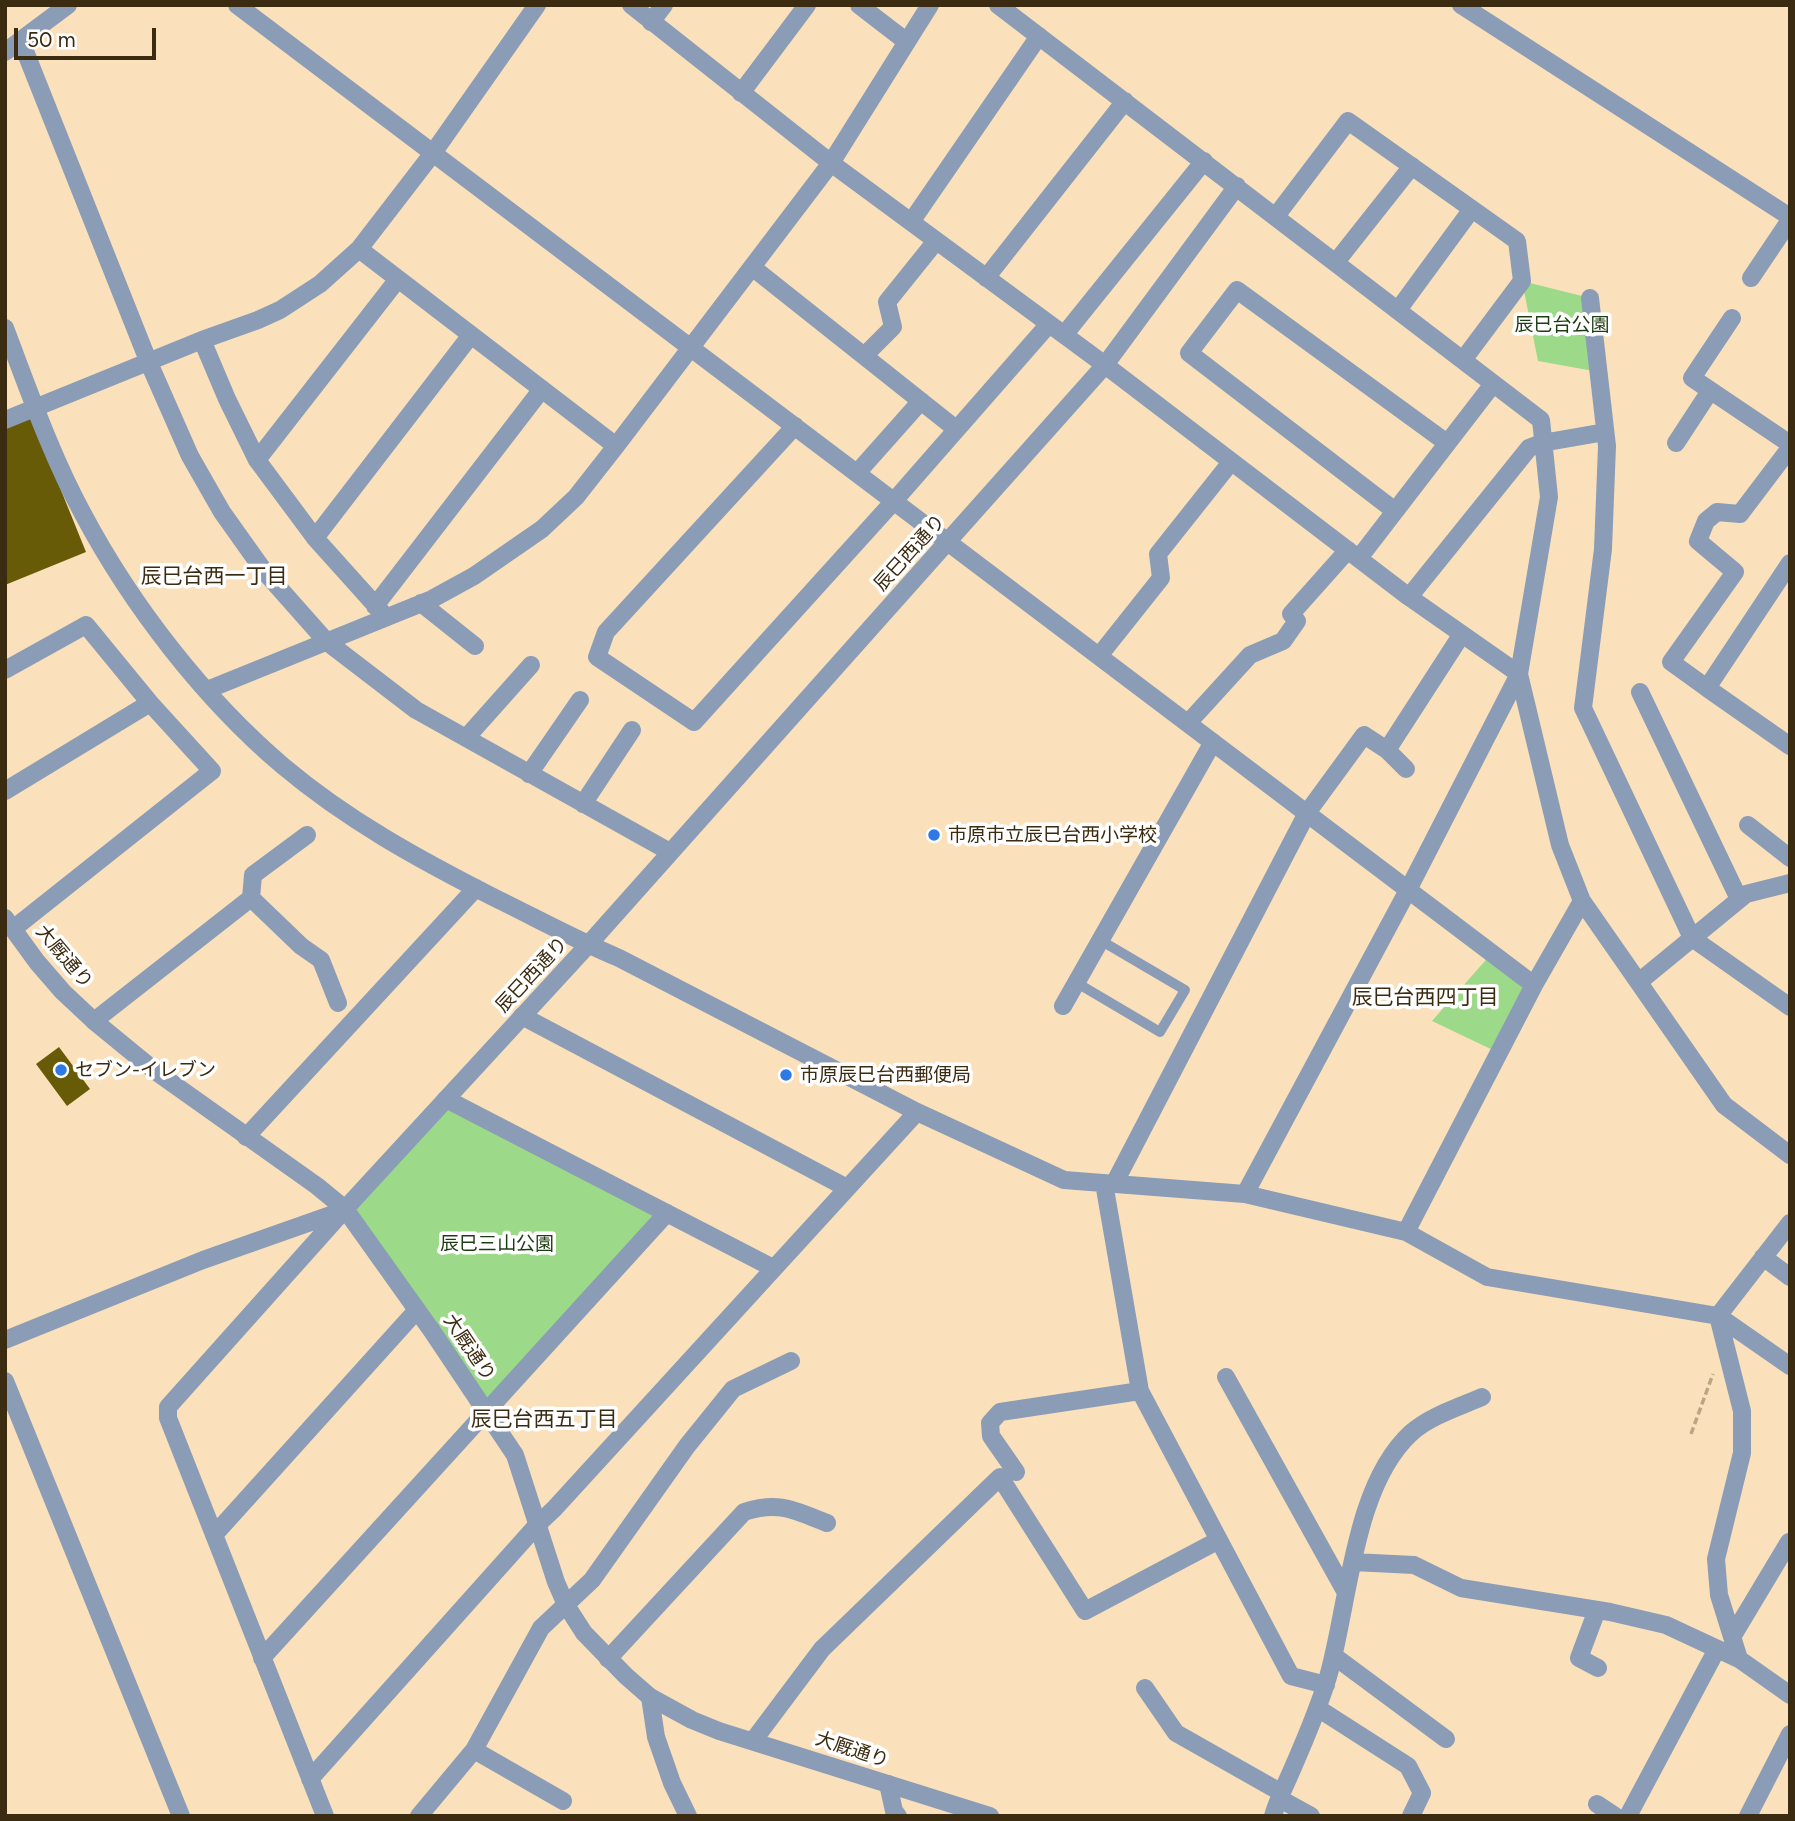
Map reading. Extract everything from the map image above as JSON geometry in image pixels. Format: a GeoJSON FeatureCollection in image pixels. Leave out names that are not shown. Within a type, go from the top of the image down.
{"type":"FeatureCollection","features":[{"type":"Feature","properties":{"kind":"street"},"geometry":{"type":"LineString","coordinates":[[5,52],[68,5]]}},
{"type":"Feature","properties":{"kind":"street"},"geometry":{"type":"LineString","coordinates":[[237,5],[1534,985]]}},
{"type":"Feature","properties":{"kind":"street"},"geometry":{"type":"LineString","coordinates":[[5,420],[280,310],[320,284],[359,249],[433,153],[537,5]]}},
{"type":"Feature","properties":{"kind":"street"},"geometry":{"type":"LineString","coordinates":[[631,5],[831,163],[1105,365],[1409,597],[1519,674],[1560,845],[1582,901],[1724,1105],[1790,1156]]}},
{"type":"Feature","properties":{"kind":"street"},"geometry":{"type":"LineString","coordinates":[[652,22],[664,5]]}},
{"type":"Feature","properties":{"kind":"street"},"geometry":{"type":"LineString","coordinates":[[741,93],[807,5]]}},
{"type":"Feature","properties":{"kind":"street"},"geometry":{"type":"LineString","coordinates":[[859,5],[907,42]]}},
{"type":"Feature","properties":{"kind":"street"},"geometry":{"type":"LineString","coordinates":[[207,690],[326,641],[381,612],[421,603],[474,576],[542,529],[576,497],[831,163],[930,5]]}},
{"type":"Feature","properties":{"kind":"street"},"geometry":{"type":"LineString","coordinates":[[998,5],[1541,420],[1549,497],[1519,674],[1408,890],[1245,1194]]}},
{"type":"Feature","properties":{"kind":"street"},"geometry":{"type":"LineString","coordinates":[[1461,5],[1790,219],[1751,278]]}},
{"type":"Feature","properties":{"kind":"street"},"geometry":{"type":"LineString","coordinates":[[911,222],[1039,36]]}},
{"type":"Feature","properties":{"kind":"street"},"geometry":{"type":"LineString","coordinates":[[21,41],[149,363],[190,456],[222,512],[264,571],[326,641],[416,710],[670,852]]}},
{"type":"Feature","properties":{"kind":"street"},"geometry":{"type":"LineString","coordinates":[[986,278],[1125,101]]}},
{"type":"Feature","properties":{"kind":"street"},"geometry":{"type":"LineString","coordinates":[[1276,216],[1348,121],[1517,241],[1522,281],[1463,360]]}},
{"type":"Feature","properties":{"kind":"street"},"geometry":{"type":"LineString","coordinates":[[1064,335],[1204,161]]}},
{"type":"Feature","properties":{"kind":"street"},"geometry":{"type":"LineString","coordinates":[[1336,262],[1412,166]]}},
{"type":"Feature","properties":{"kind":"street","name":"辰巳西通り"},"geometry":{"type":"LineString","coordinates":[[214,1535],[168,1418],[168,1407],[345,1209],[588,945],[1105,365],[1237,186]]}},
{"type":"Feature","properties":{"kind":"street"},"geometry":{"type":"LineString","coordinates":[[1398,310],[1472,209]]}},
{"type":"Feature","properties":{"kind":"street"},"geometry":{"type":"LineString","coordinates":[[864,356],[893,327],[887,302],[936,241]]}},
{"type":"Feature","properties":{"kind":"street"},"geometry":{"type":"LineString","coordinates":[[359,249],[616,446]]}},
{"type":"Feature","properties":{"kind":"street"},"geometry":{"type":"LineString","coordinates":[[752,267],[956,429]]}},
{"type":"Feature","properties":{"kind":"street"},"geometry":{"type":"LineString","coordinates":[[257,460],[398,279]]}},
{"type":"Feature","properties":{"kind":"street"},"geometry":{"type":"LineString","coordinates":[[1395,511],[1188,353],[1237,290],[1447,443]]}},
{"type":"Feature","properties":{"kind":"street"},"geometry":{"type":"LineString","coordinates":[[1590,298],[1605,432],[1603,549],[1583,708],[1692,938],[1790,1007]]}},
{"type":"Feature","properties":{"kind":"street"},"geometry":{"type":"LineString","coordinates":[[1732,318],[1692,378],[1790,446],[1740,514],[1717,512],[1706,521],[1698,541],[1735,572],[1671,662],[1790,746]]}},
{"type":"Feature","properties":{"kind":"street"},"geometry":{"type":"LineString","coordinates":[[795,426],[606,632],[597,657],[694,722],[1049,324]]}},
{"type":"Feature","properties":{"kind":"street"},"geometry":{"type":"LineString","coordinates":[[5,328],[60,469],[111,562],[150,619],[207,690],[283,766],[384,839],[917,1112],[1064,1180],[1245,1194],[1406,1232],[1487,1277],[1718,1316],[1790,1366]]}},
{"type":"Feature","properties":{"kind":"street"},"geometry":{"type":"LineString","coordinates":[[315,538],[471,335]]}},
{"type":"Feature","properties":{"kind":"street"},"geometry":{"type":"LineString","coordinates":[[202,340],[257,460],[315,538],[381,612]]}},
{"type":"Feature","properties":{"kind":"street"},"geometry":{"type":"LineString","coordinates":[[1188,723],[1250,655],[1283,641],[1297,621],[1291,614],[1395,511],[1493,384]]}},
{"type":"Feature","properties":{"kind":"street"},"geometry":{"type":"LineString","coordinates":[[381,612],[542,389]]}},
{"type":"Feature","properties":{"kind":"street"},"geometry":{"type":"LineString","coordinates":[[1676,443],[1710,391]]}},
{"type":"Feature","properties":{"kind":"street"},"geometry":{"type":"LineString","coordinates":[[857,473],[920,401]]}},
{"type":"Feature","properties":{"kind":"street"},"geometry":{"type":"LineString","coordinates":[[1409,597],[1529,448],[1542,443],[1605,432]]}},
{"type":"Feature","properties":{"kind":"street"},"geometry":{"type":"LineString","coordinates":[[1099,656],[1161,578],[1158,554],[1231,462]]}},
{"type":"Feature","properties":{"kind":"street"},"geometry":{"type":"LineString","coordinates":[[1707,688],[1790,563]]}},
{"type":"Feature","properties":{"kind":"street"},"geometry":{"type":"LineString","coordinates":[[421,603],[475,646]]}},
{"type":"Feature","properties":{"kind":"street"},"geometry":{"type":"LineString","coordinates":[[5,670],[86,625],[150,703],[212,771],[9,923]]}},
{"type":"Feature","properties":{"kind":"street"},"geometry":{"type":"LineString","coordinates":[[1387,750],[1462,634]]}},
{"type":"Feature","properties":{"kind":"street"},"geometry":{"type":"LineString","coordinates":[[466,738],[531,665]]}},
{"type":"Feature","properties":{"kind":"street"},"geometry":{"type":"LineString","coordinates":[[1640,692],[1739,899]]}},
{"type":"Feature","properties":{"kind":"street"},"geometry":{"type":"LineString","coordinates":[[529,774],[580,701]]}},
{"type":"Feature","properties":{"kind":"street"},"geometry":{"type":"LineString","coordinates":[[5,790],[150,703]]}},
{"type":"Feature","properties":{"kind":"street"},"geometry":{"type":"LineString","coordinates":[[583,804],[632,730]]}},
{"type":"Feature","properties":{"kind":"street"},"geometry":{"type":"LineString","coordinates":[[1326,1685],[1291,1676],[1140,1391],[1109,1184],[1307,813],[1364,735],[1387,750],[1406,769]]}},
{"type":"Feature","properties":{"kind":"street"},"geometry":{"type":"LineString","coordinates":[[1063,1006],[1213,742]]}},
{"type":"Feature","properties":{"kind":"street"},"geometry":{"type":"LineString","coordinates":[[1748,825],[1790,858]]}},
{"type":"Feature","properties":{"kind":"street"},"geometry":{"type":"LineString","coordinates":[[94,1021],[251,898],[253,874],[307,835]]}},
{"type":"Feature","properties":{"kind":"street"},"geometry":{"type":"LineString","coordinates":[[1640,981],[1746,894],[1790,883]]}},
{"type":"Feature","properties":{"kind":"street"},"geometry":{"type":"LineString","coordinates":[[246,1137],[476,888]]}},
{"type":"Feature","properties":{"kind":"street"},"geometry":{"type":"LineString","coordinates":[[251,898],[301,946],[321,960],[338,1003]]}},
{"type":"Feature","properties":{"kind":"street"},"geometry":{"type":"LineString","coordinates":[[1406,1232],[1534,985],[1582,901]]}},
{"type":"Feature","properties":{"kind":"street","name":"大厩通り"},"geometry":{"type":"LineString","coordinates":[[9,923],[63,992],[94,1021],[155,1071],[317,1186],[345,1209],[515,1455],[566,1605],[584,1633],[650,1698],[692,1720],[990,1816]]}},
{"type":"Feature","properties":{"kind":"street"},"geometry":{"type":"LineString","coordinates":[[522,1016],[847,1188]]}},
{"type":"Feature","properties":{"kind":"street"},"geometry":{"type":"LineString","coordinates":[[446,1099],[773,1268]]}},
{"type":"Feature","properties":{"kind":"street"},"geometry":{"type":"LineString","coordinates":[[310,1779],[538,1524],[917,1112]]}},
{"type":"Feature","properties":{"kind":"street"},"geometry":{"type":"LineString","coordinates":[[5,1340],[203,1260],[345,1209]]}},
{"type":"Feature","properties":{"kind":"street"},"geometry":{"type":"LineString","coordinates":[[262,1658],[667,1213]]}},
{"type":"Feature","properties":{"kind":"street"},"geometry":{"type":"LineString","coordinates":[[1718,1316],[1790,1223]]}},
{"type":"Feature","properties":{"kind":"street"},"geometry":{"type":"LineString","coordinates":[[1763,1257],[1790,1277]]}},
{"type":"Feature","properties":{"kind":"street"},"geometry":{"type":"LineString","coordinates":[[324,1816],[214,1535],[417,1310]]}},
{"type":"Feature","properties":{"kind":"street"},"geometry":{"type":"LineString","coordinates":[[1718,1316],[1742,1411],[1742,1453],[1716,1559],[1719,1595],[1739,1659]]}},
{"type":"Feature","properties":{"kind":"street"},"geometry":{"type":"LineString","coordinates":[[419,1816],[474,1750],[541,1628],[592,1580],[687,1446],[733,1389],[791,1360]]}},
{"type":"Feature","properties":{"kind":"street"},"geometry":{"type":"LineString","coordinates":[[1226,1377],[1346,1591]]}},
{"type":"Feature","properties":{"kind":"street"},"geometry":{"type":"LineString","coordinates":[[5,1381],[181,1816]]}},
{"type":"Feature","properties":{"kind":"street"},"geometry":{"type":"LineString","coordinates":[[1016,1472],[991,1436],[990,1423],[1000,1412],[1140,1391]]}},
{"type":"Feature","properties":{"kind":"street"},"geometry":{"type":"LineString","coordinates":[[1278,1803],[1319,1709],[1334,1656],[1353,1562],[1368,1508],[1384,1467],[1410,1434],[1425,1423],[1482,1397]]}},
{"type":"Feature","properties":{"kind":"street"},"geometry":{"type":"LineString","coordinates":[[753,1741],[822,1649],[1000,1477],[1086,1611],[1219,1540]]}},
{"type":"Feature","properties":{"kind":"street"},"geometry":{"type":"LineString","coordinates":[[608,1659],[744,1512],[764,1506],[789,1508],[827,1522]]}},
{"type":"Feature","properties":{"kind":"street"},"geometry":{"type":"LineString","coordinates":[[1732,1637],[1788,1542]]}},
{"type":"Feature","properties":{"kind":"street"},"geometry":{"type":"LineString","coordinates":[[1353,1562],[1414,1565],[1461,1588],[1597,1610],[1666,1625],[1739,1659],[1790,1695]]}},
{"type":"Feature","properties":{"kind":"street"},"geometry":{"type":"LineString","coordinates":[[1597,1610],[1579,1658],[1598,1668]]}},
{"type":"Feature","properties":{"kind":"street"},"geometry":{"type":"LineString","coordinates":[[1628,1816],[1717,1649]]}},
{"type":"Feature","properties":{"kind":"street"},"geometry":{"type":"LineString","coordinates":[[1334,1656],[1446,1739]]}},
{"type":"Feature","properties":{"kind":"street"},"geometry":{"type":"LineString","coordinates":[[1145,1688],[1176,1733],[1278,1803],[1311,1816]]}},
{"type":"Feature","properties":{"kind":"street"},"geometry":{"type":"LineString","coordinates":[[650,1698],[656,1737],[688,1816]]}},
{"type":"Feature","properties":{"kind":"street"},"geometry":{"type":"LineString","coordinates":[[1319,1709],[1408,1766],[1422,1793],[1411,1816]]}},
{"type":"Feature","properties":{"kind":"street"},"geometry":{"type":"LineString","coordinates":[[1748,1816],[1790,1734]]}},
{"type":"Feature","properties":{"kind":"street"},"geometry":{"type":"LineString","coordinates":[[474,1750],[563,1801]]}},
{"type":"Feature","properties":{"kind":"street"},"geometry":{"type":"LineString","coordinates":[[888,1784],[894,1811],[898,1816]]}},
{"type":"Feature","properties":{"kind":"street"},"geometry":{"type":"LineString","coordinates":[[1597,1804],[1615,1816]]}},
{"type":"Feature","properties":{"kind":"lane"},"geometry":{"type":"LineString","coordinates":[[1077,983],[1160,1032],[1185,990],[1100,940]]}},
{"type":"Feature","properties":{"kind":"path"},"geometry":{"type":"LineString","coordinates":[[1690,1434],[1714,1372]]}},
{"type":"Feature","properties":{"kind":"green space","name":"辰巳台公園"},"geometry":{"type":"Polygon","coordinates":[[[1522,281],[1590,298],[1599,372],[1538,361],[1522,281]]]}},
{"type":"Feature","properties":{"kind":"green space"},"geometry":{"type":"Polygon","coordinates":[[[1492,953],[1534,985],[1499,1053],[1432,1021],[1492,953]]]}},
{"type":"Feature","properties":{"kind":"green space","name":"辰巳三山公園"},"geometry":{"type":"Polygon","coordinates":[[[446,1099],[667,1213],[487,1412],[345,1209],[446,1099]]]}},
{"type":"Feature","properties":{"kind":"building"},"geometry":{"type":"Polygon","coordinates":[[[31,416],[86,552],[5,585],[5,427],[31,416]]]}},
{"type":"Feature","properties":{"kind":"building"},"geometry":{"type":"Polygon","coordinates":[[[59,1047],[90,1089],[67,1106],[36,1064],[59,1047]]]}},
{"type":"Feature","properties":{"kind":"place","name":"市原市立辰巳台西小学校"},"geometry":{"type":"Point","coordinates":[934,835]}},
{"type":"Feature","properties":{"kind":"place","name":"セブン-イレブン"},"geometry":{"type":"Point","coordinates":[61,1070]}},
{"type":"Feature","properties":{"kind":"place","name":"市原辰巳台西郵便局"},"geometry":{"type":"Point","coordinates":[786,1075]}},
{"type":"Feature","properties":{"kind":"district","name":"辰巳台西一丁目"},"geometry":{"type":"Point","coordinates":[214,577]}},
{"type":"Feature","properties":{"kind":"district","name":"辰巳台西四丁目"},"geometry":{"type":"Point","coordinates":[1425,998]}},
{"type":"Feature","properties":{"kind":"district","name":"辰巳台西五丁目"},"geometry":{"type":"Point","coordinates":[544,1420]}}]}
